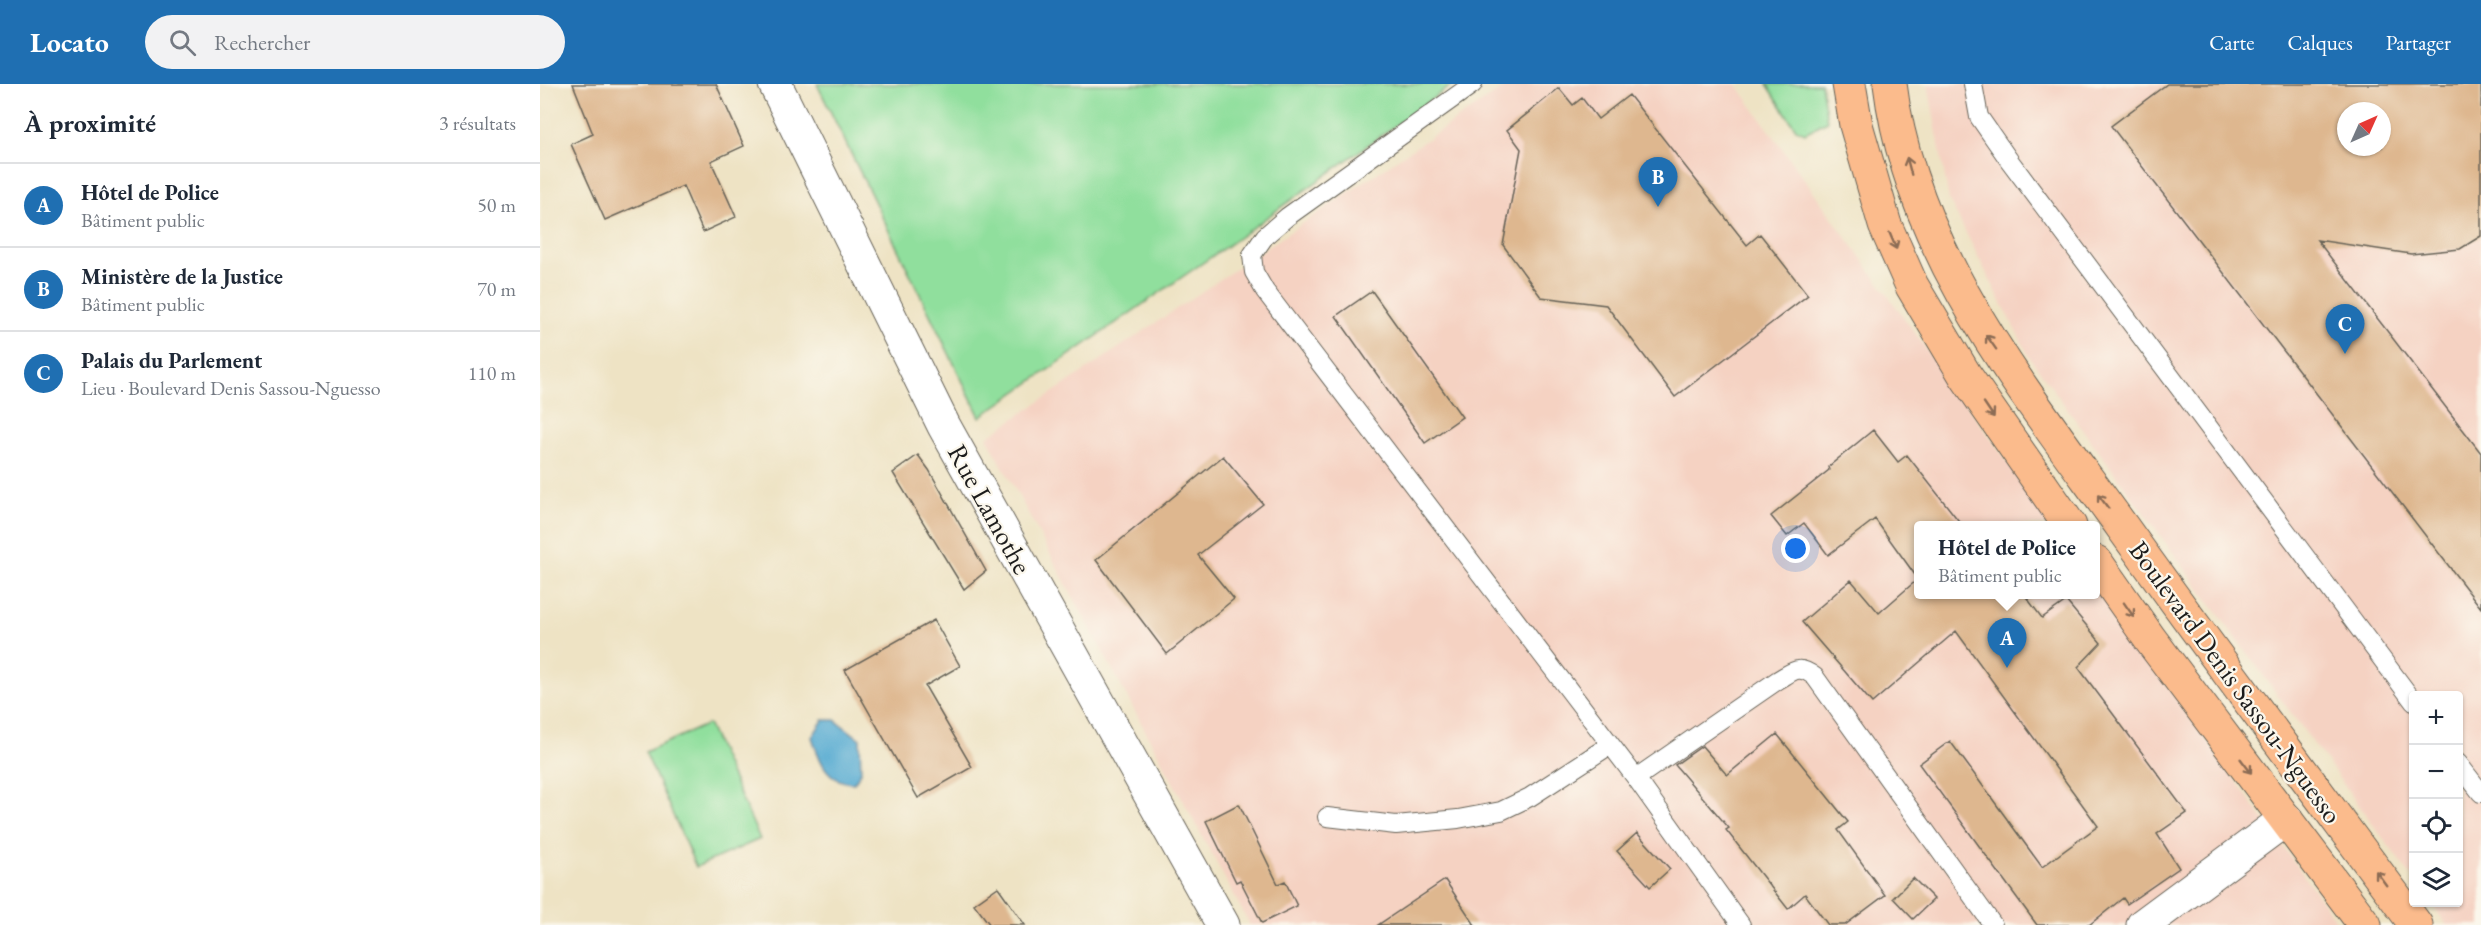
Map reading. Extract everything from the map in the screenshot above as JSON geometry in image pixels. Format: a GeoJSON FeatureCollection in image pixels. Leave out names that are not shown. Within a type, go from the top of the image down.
{"type":"FeatureCollection","features":[{"type":"Feature","properties":{"kind":"main road"},"geometry":{"type":"LineString","coordinates":[[1850,84],[1856,125],[1886,225],[1912,286],[1965,375],[2067,521]]}},
{"type":"Feature","properties":{"kind":"main road","name":"Boulevard Denis Sassou-Nguesso"},"geometry":{"type":"LineString","coordinates":[[1890,84],[1894,110],[1914,185],[1942,255],[1983,330],[2185,615],[2416,925]]}},
{"type":"Feature","properties":{"kind":"main road","name":"Boulevard Denis Sassou-Nguesso"},"geometry":{"type":"LineString","coordinates":[[2100,568],[2150,639],[2365,925]]}},
{"type":"Feature","properties":{"kind":"street","name":"Rue Lamothe"},"geometry":{"type":"LineString","coordinates":[[775,84],[944,426],[1223,925]]}},
{"type":"Feature","properties":{"kind":"street"},"geometry":{"type":"LineString","coordinates":[[2143,925],[2286,819]]}},
{"type":"Feature","properties":{"kind":"lane"},"geometry":{"type":"LineString","coordinates":[[1473,84],[1272,230],[1252,255],[1254,272],[1265,291],[1636,778],[1741,925]]}},
{"type":"Feature","properties":{"kind":"lane"},"geometry":{"type":"LineString","coordinates":[[1973,84],[1979,117],[2009,160],[2409,695]]}},
{"type":"Feature","properties":{"kind":"lane"},"geometry":{"type":"LineString","coordinates":[[1636,778],[1778,680],[1796,669],[1806,670],[1815,677],[1993,925]]}},
{"type":"Feature","properties":{"kind":"lane"},"geometry":{"type":"LineString","coordinates":[[1327,817],[1396,825],[1458,819],[1501,811],[1530,797],[1610,745]]}},
{"type":"Feature","properties":{"kind":"lane"},"geometry":{"type":"LineString","coordinates":[[2463,770],[2481,793]]}},
{"type":"Feature","properties":{"kind":"shaded area"},"geometry":{"type":"Polygon","coordinates":[[[1509,84],[1736,84],[2050,521],[1914,521],[1914,599],[2100,599],[2100,591],[2339,925],[1250,925],[987,437],[1509,84]]]}},
{"type":"Feature","properties":{"kind":"shaded area"},"geometry":{"type":"Polygon","coordinates":[[[1928,84],[2481,84],[2481,925],[2447,925],[2434,907],[2463,907],[2463,691],[2409,691],[2409,874],[2030,358],[1949,200],[1928,84]]]}},
{"type":"Feature","properties":{"kind":"green space"},"geometry":{"type":"Polygon","coordinates":[[[817,84],[1453,84],[1227,246],[980,417],[817,84]]]}},
{"type":"Feature","properties":{"kind":"green space"},"geometry":{"type":"Polygon","coordinates":[[[1767,84],[1821,84],[1827,121],[1805,133],[1796,129],[1767,84]]]}},
{"type":"Feature","properties":{"kind":"green space"},"geometry":{"type":"Polygon","coordinates":[[[708,724],[760,839],[696,867],[645,752],[708,724]]]}},
{"type":"Feature","properties":{"kind":"water"},"geometry":{"type":"Polygon","coordinates":[[[823,720],[835,720],[860,739],[861,772],[854,783],[837,779],[821,762],[812,737],[823,720]]]}},
{"type":"Feature","properties":{"kind":"building"},"geometry":{"type":"Polygon","coordinates":[[[573,84],[716,84],[744,146],[711,161],[736,217],[703,232],[683,186],[605,220],[571,144],[593,134],[573,84]]]}},
{"type":"Feature","properties":{"kind":"building"},"geometry":{"type":"Polygon","coordinates":[[[2167,84],[2481,84],[2481,236],[2460,249],[2411,254],[2317,240],[2481,453],[2481,608],[2111,126],[2167,84]]]}},
{"type":"Feature","properties":{"kind":"building"},"geometry":{"type":"Polygon","coordinates":[[[1559,88],[1573,105],[1582,98],[1598,119],[1629,95],[1747,245],[1760,234],[1808,295],[1675,397],[1606,305],[1541,297],[1503,245],[1521,149],[1507,130],[1559,88]]]}},
{"type":"Feature","properties":{"kind":"building"},"geometry":{"type":"Polygon","coordinates":[[[1372,291],[1462,417],[1425,443],[1336,316],[1372,291]]]}},
{"type":"Feature","properties":{"kind":"building"},"geometry":{"type":"Polygon","coordinates":[[[1873,430],[1898,462],[1907,455],[1959,521],[1914,521],[1914,573],[1875,519],[1828,555],[1804,523],[1787,536],[1771,516],[1829,470],[1828,467],[1873,430]]]}},
{"type":"Feature","properties":{"kind":"building"},"geometry":{"type":"Polygon","coordinates":[[[918,455],[929,470],[986,571],[964,589],[893,473],[918,455]]]}},
{"type":"Feature","properties":{"kind":"building"},"geometry":{"type":"Polygon","coordinates":[[[1223,456],[1263,504],[1198,555],[1234,599],[1167,654],[1096,560],[1223,456]]]}},
{"type":"Feature","properties":{"kind":"building"},"geometry":{"type":"Polygon","coordinates":[[[1851,580],[1879,613],[1914,582],[1914,599],[2028,599],[2042,618],[2066,601],[2101,643],[2078,667],[2187,813],[2157,834],[2179,868],[2127,904],[2123,898],[2089,925],[2037,925],[1919,764],[1950,741],[2042,867],[2098,826],[1956,631],[1872,703],[1802,622],[1851,580]]]}},
{"type":"Feature","properties":{"kind":"building"},"geometry":{"type":"Polygon","coordinates":[[[934,620],[960,666],[925,686],[972,767],[918,798],[845,670],[934,620]]]}},
{"type":"Feature","properties":{"kind":"building"},"geometry":{"type":"Polygon","coordinates":[[[1777,734],[1848,822],[1838,830],[1885,895],[1845,925],[1828,925],[1805,894],[1788,909],[1726,830],[1729,828],[1675,765],[1702,746],[1727,775],[1777,734]]]}},
{"type":"Feature","properties":{"kind":"building"},"geometry":{"type":"Polygon","coordinates":[[[1239,804],[1278,884],[1285,881],[1297,906],[1262,923],[1240,880],[1236,882],[1206,821],[1239,804]]]}},
{"type":"Feature","properties":{"kind":"building"},"geometry":{"type":"Polygon","coordinates":[[[1637,833],[1670,869],[1650,887],[1617,851],[1637,833]]]}},
{"type":"Feature","properties":{"kind":"building"},"geometry":{"type":"Polygon","coordinates":[[[1913,878],[1934,899],[1913,919],[1893,898],[1913,878]]]}},
{"type":"Feature","properties":{"kind":"building"},"geometry":{"type":"Polygon","coordinates":[[[1445,880],[1475,925],[1378,925],[1445,880]]]}},
{"type":"Feature","properties":{"kind":"building"},"geometry":{"type":"Polygon","coordinates":[[[998,887],[1025,925],[990,925],[974,904],[998,887]]]}},
{"type":"Feature","properties":{"kind":"place","name":"Ministère de la Justice"},"geometry":{"type":"Point","coordinates":[1658,207]}},
{"type":"Feature","properties":{"kind":"place","name":"Palais du Parlement"},"geometry":{"type":"Point","coordinates":[2345,354]}},
{"type":"Feature","properties":{"kind":"place","name":"Hôtel de Police"},"geometry":{"type":"Point","coordinates":[2007,668]}}]}
